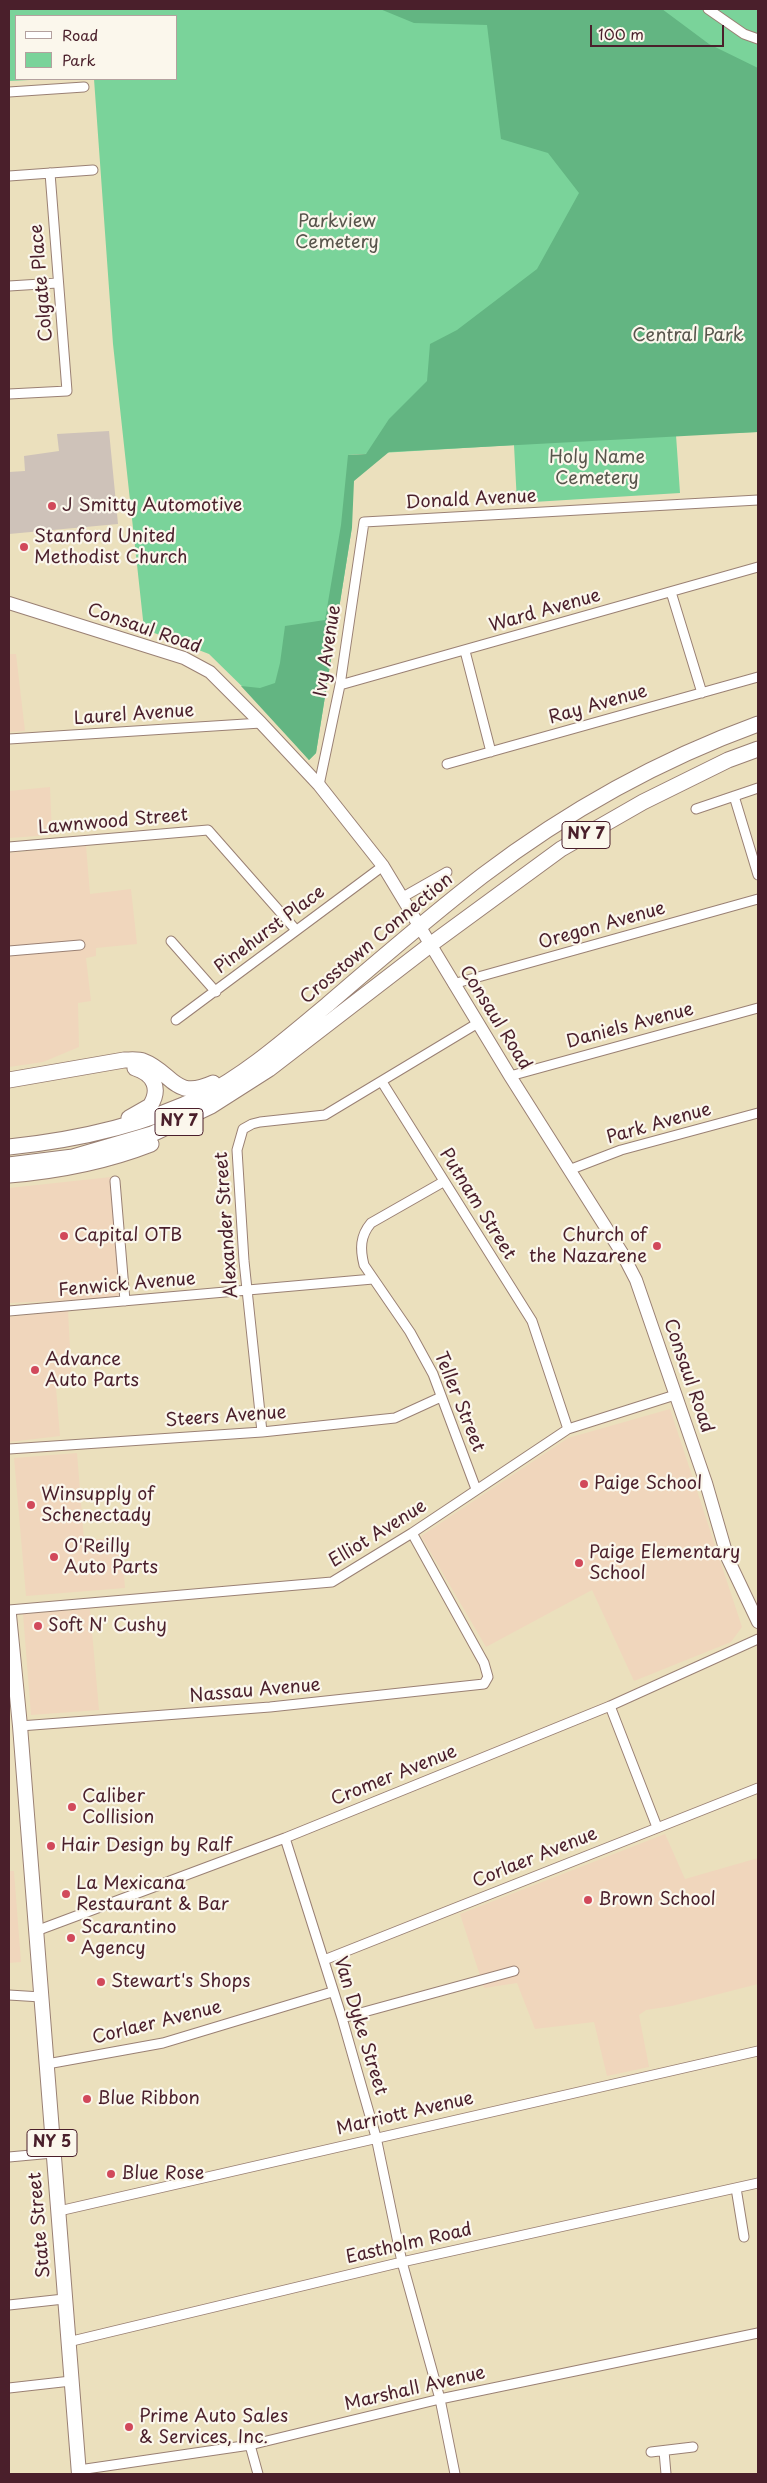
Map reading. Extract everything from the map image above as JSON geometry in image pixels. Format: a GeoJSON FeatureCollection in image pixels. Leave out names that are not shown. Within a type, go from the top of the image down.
{"type":"FeatureCollection","features":[{"type":"Feature","properties":{"kind":"highway","name":"Crosstown Connection"},"geometry":{"type":"LineString","coordinates":[[9,1147],[75,1139],[145,1121],[204,1095],[255,1063],[482,876],[558,823],[636,777],[717,739],[758,724]]}},
{"type":"Feature","properties":{"kind":"highway","name":"Crosstown Connection"},"geometry":{"type":"LineString","coordinates":[[9,1165],[73,1157],[152,1134],[211,1106],[269,1070],[430,945],[561,849],[643,802],[728,760],[758,749]]}},
{"type":"Feature","properties":{"kind":"highway"},"geometry":{"type":"LineString","coordinates":[[9,1080],[124,1060],[142,1060],[160,1070],[174,1085],[190,1089],[210,1084],[255,1063]]}},
{"type":"Feature","properties":{"kind":"highway"},"geometry":{"type":"LineString","coordinates":[[9,1089],[124,1066],[148,1073],[154,1081],[156,1089],[150,1106],[103,1132]]}},
{"type":"Feature","properties":{"kind":"highway"},"geometry":{"type":"LineString","coordinates":[[9,1175],[46,1172],[102,1160],[150,1145],[192,1126],[222,1108],[269,1070]]}},
{"type":"Feature","properties":{"kind":"main road","name":"State Street"},"geometry":{"type":"LineString","coordinates":[[9,1615],[13,1707],[20,1726],[79,2472]]}},
{"type":"Feature","properties":{"kind":"street"},"geometry":{"type":"LineString","coordinates":[[708,9],[744,34],[758,39]]}},
{"type":"Feature","properties":{"kind":"street"},"geometry":{"type":"LineString","coordinates":[[9,92],[84,87]]}},
{"type":"Feature","properties":{"kind":"street"},"geometry":{"type":"LineString","coordinates":[[9,176],[93,170]]}},
{"type":"Feature","properties":{"kind":"street","name":"Colgate Place"},"geometry":{"type":"LineString","coordinates":[[9,394],[67,391],[57,283],[50,173]]}},
{"type":"Feature","properties":{"kind":"street"},"geometry":{"type":"LineString","coordinates":[[9,286],[57,283]]}},
{"type":"Feature","properties":{"kind":"street","name":"Donald Avenue"},"geometry":{"type":"LineString","coordinates":[[364,522],[758,500]]}},
{"type":"Feature","properties":{"kind":"street","name":"Ivy Avenue"},"geometry":{"type":"LineString","coordinates":[[319,785],[340,685],[364,522]]}},
{"type":"Feature","properties":{"kind":"street","name":"Ward Avenue"},"geometry":{"type":"LineString","coordinates":[[340,685],[758,567]]}},
{"type":"Feature","properties":{"kind":"street"},"geometry":{"type":"LineString","coordinates":[[672,592],[702,693]]}},
{"type":"Feature","properties":{"kind":"street","name":"Consaul Road"},"geometry":{"type":"LineString","coordinates":[[9,603],[184,658],[210,672],[319,785],[383,866],[510,1076],[622,1253],[636,1280],[706,1483],[728,1559],[758,1622]]}},
{"type":"Feature","properties":{"kind":"street"},"geometry":{"type":"LineString","coordinates":[[465,651],[491,752]]}},
{"type":"Feature","properties":{"kind":"street","name":"Ray Avenue"},"geometry":{"type":"LineString","coordinates":[[447,764],[758,677]]}},
{"type":"Feature","properties":{"kind":"street","name":"Laurel Avenue"},"geometry":{"type":"LineString","coordinates":[[9,739],[261,723]]}},
{"type":"Feature","properties":{"kind":"street"},"geometry":{"type":"LineString","coordinates":[[696,809],[758,788]]}},
{"type":"Feature","properties":{"kind":"street"},"geometry":{"type":"LineString","coordinates":[[734,796],[758,875]]}},
{"type":"Feature","properties":{"kind":"street","name":"Lawnwood Street"},"geometry":{"type":"LineString","coordinates":[[9,847],[208,830],[296,930]]}},
{"type":"Feature","properties":{"kind":"street","name":"Pinehurst Place"},"geometry":{"type":"LineString","coordinates":[[176,1020],[383,866]]}},
{"type":"Feature","properties":{"kind":"street"},"geometry":{"type":"LineString","coordinates":[[403,897],[447,872]]}},
{"type":"Feature","properties":{"kind":"street","name":"Oregon Avenue"},"geometry":{"type":"LineString","coordinates":[[454,984],[758,899]]}},
{"type":"Feature","properties":{"kind":"street"},"geometry":{"type":"LineString","coordinates":[[171,940],[216,992]]}},
{"type":"Feature","properties":{"kind":"street"},"geometry":{"type":"LineString","coordinates":[[9,951],[80,945]]}},
{"type":"Feature","properties":{"kind":"street","name":"Daniels Avenue"},"geometry":{"type":"LineString","coordinates":[[510,1076],[758,1008]]}},
{"type":"Feature","properties":{"kind":"street","name":"Alexander Street"},"geometry":{"type":"LineString","coordinates":[[262,1432],[247,1291],[238,1150],[243,1129],[260,1122],[325,1115],[478,1023]]}},
{"type":"Feature","properties":{"kind":"street","name":"Putnam Street"},"geometry":{"type":"LineString","coordinates":[[382,1082],[532,1321],[568,1429]]}},
{"type":"Feature","properties":{"kind":"street","name":"Park Avenue"},"geometry":{"type":"LineString","coordinates":[[569,1170],[621,1150],[758,1113]]}},
{"type":"Feature","properties":{"kind":"street"},"geometry":{"type":"LineString","coordinates":[[115,1182],[125,1300]]}},
{"type":"Feature","properties":{"kind":"street"},"geometry":{"type":"LineString","coordinates":[[373,1279],[364,1265],[361,1254],[365,1231],[371,1224],[443,1182]]}},
{"type":"Feature","properties":{"kind":"street","name":"Fenwick Avenue"},"geometry":{"type":"LineString","coordinates":[[9,1311],[373,1279]]}},
{"type":"Feature","properties":{"kind":"street","name":"Teller Street"},"geometry":{"type":"LineString","coordinates":[[373,1279],[410,1332],[433,1374],[476,1489]]}},
{"type":"Feature","properties":{"kind":"street","name":"Elliot Avenue"},"geometry":{"type":"LineString","coordinates":[[9,1610],[332,1582],[412,1533],[568,1429],[675,1395]]}},
{"type":"Feature","properties":{"kind":"street","name":"Steers Avenue"},"geometry":{"type":"LineString","coordinates":[[9,1449],[262,1432],[396,1418],[441,1397]]}},
{"type":"Feature","properties":{"kind":"street","name":"Nassau Avenue"},"geometry":{"type":"LineString","coordinates":[[20,1726],[270,1707],[475,1687],[484,1684],[488,1677],[484,1663],[412,1533]]}},
{"type":"Feature","properties":{"kind":"street","name":"Cromer Avenue"},"geometry":{"type":"LineString","coordinates":[[36,1930],[285,1838],[610,1706],[758,1639]]}},
{"type":"Feature","properties":{"kind":"street"},"geometry":{"type":"LineString","coordinates":[[610,1706],[657,1827]]}},
{"type":"Feature","properties":{"kind":"street","name":"Corlaer Avenue"},"geometry":{"type":"LineString","coordinates":[[324,1960],[758,1788]]}},
{"type":"Feature","properties":{"kind":"street","name":"Van Dyke Street"},"geometry":{"type":"LineString","coordinates":[[285,1838],[324,1960],[332,1992],[342,2018],[376,2137],[402,2262],[440,2400],[455,2474]]}},
{"type":"Feature","properties":{"kind":"street"},"geometry":{"type":"LineString","coordinates":[[342,2018],[514,1972]]}},
{"type":"Feature","properties":{"kind":"street","name":"Corlaer Avenue"},"geometry":{"type":"LineString","coordinates":[[47,2064],[163,2043],[332,1992]]}},
{"type":"Feature","properties":{"kind":"street"},"geometry":{"type":"LineString","coordinates":[[9,1995],[41,1997]]}},
{"type":"Feature","properties":{"kind":"street","name":"Marriott Avenue"},"geometry":{"type":"LineString","coordinates":[[59,2210],[758,2051]]}},
{"type":"Feature","properties":{"kind":"street"},"geometry":{"type":"LineString","coordinates":[[9,2157],[53,2153]]}},
{"type":"Feature","properties":{"kind":"street","name":"Eastholm Road"},"geometry":{"type":"LineString","coordinates":[[68,2342],[402,2262],[758,2183]]}},
{"type":"Feature","properties":{"kind":"street"},"geometry":{"type":"LineString","coordinates":[[736,2188],[744,2237]]}},
{"type":"Feature","properties":{"kind":"street"},"geometry":{"type":"LineString","coordinates":[[9,2305],[64,2299]]}},
{"type":"Feature","properties":{"kind":"street","name":"Marshall Avenue"},"geometry":{"type":"LineString","coordinates":[[79,2472],[250,2444],[440,2400],[758,2333]]}},
{"type":"Feature","properties":{"kind":"street"},"geometry":{"type":"LineString","coordinates":[[9,2388],[71,2381]]}},
{"type":"Feature","properties":{"kind":"street"},"geometry":{"type":"LineString","coordinates":[[250,2444],[258,2474]]}},
{"type":"Feature","properties":{"kind":"street"},"geometry":{"type":"LineString","coordinates":[[651,2452],[693,2446]]}},
{"type":"Feature","properties":{"kind":"street"},"geometry":{"type":"LineString","coordinates":[[664,2450],[666,2474]]}},
{"type":"Feature","properties":{"kind":"shaded area"},"geometry":{"type":"Polygon","coordinates":[[[109,431],[118,524],[9,534],[9,472],[25,471],[24,456],[59,451],[57,434],[109,431]]]}},
{"type":"Feature","properties":{"kind":"shaded area"},"geometry":{"type":"Polygon","coordinates":[[[9,654],[16,654],[25,731],[9,732],[9,654]]]}},
{"type":"Feature","properties":{"kind":"shaded area"},"geometry":{"type":"Polygon","coordinates":[[[50,787],[52,835],[9,838],[9,791],[50,787]]]}},
{"type":"Feature","properties":{"kind":"shaded area"},"geometry":{"type":"Polygon","coordinates":[[[86,846],[90,894],[131,889],[137,944],[96,948],[96,956],[86,958],[91,1001],[78,1003],[79,1047],[43,1062],[9,1067],[9,853],[86,846]]]}},
{"type":"Feature","properties":{"kind":"shaded area"},"geometry":{"type":"Polygon","coordinates":[[[111,1177],[120,1298],[9,1303],[9,1188],[111,1177]]]}},
{"type":"Feature","properties":{"kind":"shaded area"},"geometry":{"type":"Polygon","coordinates":[[[68,1311],[72,1385],[56,1388],[60,1436],[9,1442],[9,1317],[68,1311]]]}},
{"type":"Feature","properties":{"kind":"shaded area","name":"Paige Elementary School"},"geometry":{"type":"Polygon","coordinates":[[[670,1409],[742,1627],[731,1642],[634,1681],[592,1590],[486,1647],[421,1536],[568,1438],[670,1409]]]}},
{"type":"Feature","properties":{"kind":"shaded area"},"geometry":{"type":"Polygon","coordinates":[[[77,1453],[84,1540],[121,1538],[125,1588],[26,1596],[14,1458],[77,1453]]]}},
{"type":"Feature","properties":{"kind":"shaded area"},"geometry":{"type":"Polygon","coordinates":[[[90,1609],[99,1710],[31,1715],[23,1614],[90,1609]]]}},
{"type":"Feature","properties":{"kind":"shaded area","name":"Brown School"},"geometry":{"type":"Polygon","coordinates":[[[665,1834],[685,1879],[758,1858],[758,1984],[672,2006],[646,2010],[639,2015],[649,2067],[607,2076],[594,2022],[535,2029],[517,1983],[484,1988],[460,1914],[665,1834]]]}},
{"type":"Feature","properties":{"kind":"shaded area"},"geometry":{"type":"Polygon","coordinates":[[[9,1871],[14,1871],[21,1962],[9,1963],[9,1871]]]}},
{"type":"Feature","properties":{"kind":"green space","name":"Parkview Cemetery"},"geometry":{"type":"Polygon","coordinates":[[[9,9],[758,9],[758,432],[676,435],[680,493],[517,503],[514,445],[348,455],[352,527],[316,753],[309,760],[258,702],[209,654],[144,629],[113,344],[94,80],[178,80],[178,15],[15,15],[15,80],[30,80],[9,81],[9,9]]]}},
{"type":"Feature","properties":{"kind":"green space","name":"Central Park"},"geometry":{"type":"Polygon","coordinates":[[[380,9],[662,9],[709,44],[758,68],[758,432],[389,452],[354,481],[352,527],[316,753],[309,760],[241,686],[260,688],[275,683],[285,626],[325,620],[341,525],[348,455],[366,454],[389,419],[427,381],[430,344],[457,330],[537,269],[579,193],[548,153],[501,139],[487,25],[414,23],[380,9]]]}},
{"type":"Feature","properties":{"kind":"place","name":"J Smitty Automotive"},"geometry":{"type":"Point","coordinates":[52,506]}},
{"type":"Feature","properties":{"kind":"place","name":"Stanford United Methodist Church"},"geometry":{"type":"Point","coordinates":[24,547]}},
{"type":"Feature","properties":{"kind":"place","name":"Capital OTB"},"geometry":{"type":"Point","coordinates":[64,1236]}},
{"type":"Feature","properties":{"kind":"place","name":"Church of the Nazarene"},"geometry":{"type":"Point","coordinates":[657,1246]}},
{"type":"Feature","properties":{"kind":"place","name":"Advance Auto Parts"},"geometry":{"type":"Point","coordinates":[35,1370]}},
{"type":"Feature","properties":{"kind":"place","name":"Paige School"},"geometry":{"type":"Point","coordinates":[584,1484]}},
{"type":"Feature","properties":{"kind":"place","name":"Winsupply of Schenectady"},"geometry":{"type":"Point","coordinates":[31,1505]}},
{"type":"Feature","properties":{"kind":"place","name":"O'Reilly Auto Parts"},"geometry":{"type":"Point","coordinates":[54,1557]}},
{"type":"Feature","properties":{"kind":"place","name":"Paige Elementary School"},"geometry":{"type":"Point","coordinates":[579,1563]}},
{"type":"Feature","properties":{"kind":"place","name":"Soft N' Cushy"},"geometry":{"type":"Point","coordinates":[38,1626]}},
{"type":"Feature","properties":{"kind":"place","name":"Caliber Collision"},"geometry":{"type":"Point","coordinates":[72,1807]}},
{"type":"Feature","properties":{"kind":"place","name":"Hair Design by Ralf"},"geometry":{"type":"Point","coordinates":[51,1846]}},
{"type":"Feature","properties":{"kind":"place","name":"La Mexicana Restaurant & Bar"},"geometry":{"type":"Point","coordinates":[66,1894]}},
{"type":"Feature","properties":{"kind":"place","name":"Brown School"},"geometry":{"type":"Point","coordinates":[588,1900]}},
{"type":"Feature","properties":{"kind":"place","name":"Scarantino Agency"},"geometry":{"type":"Point","coordinates":[71,1938]}},
{"type":"Feature","properties":{"kind":"place","name":"Stewart's Shops"},"geometry":{"type":"Point","coordinates":[101,1982]}},
{"type":"Feature","properties":{"kind":"place","name":"Blue Ribbon"},"geometry":{"type":"Point","coordinates":[87,2099]}},
{"type":"Feature","properties":{"kind":"place","name":"Blue Rose"},"geometry":{"type":"Point","coordinates":[111,2174]}},
{"type":"Feature","properties":{"kind":"place","name":"Prime Auto Sales & Services, Inc."},"geometry":{"type":"Point","coordinates":[129,2427]}},
{"type":"Feature","properties":{"kind":"park label","name":"Holy Name Cemetery"},"geometry":{"type":"Point","coordinates":[597,468]}}]}
